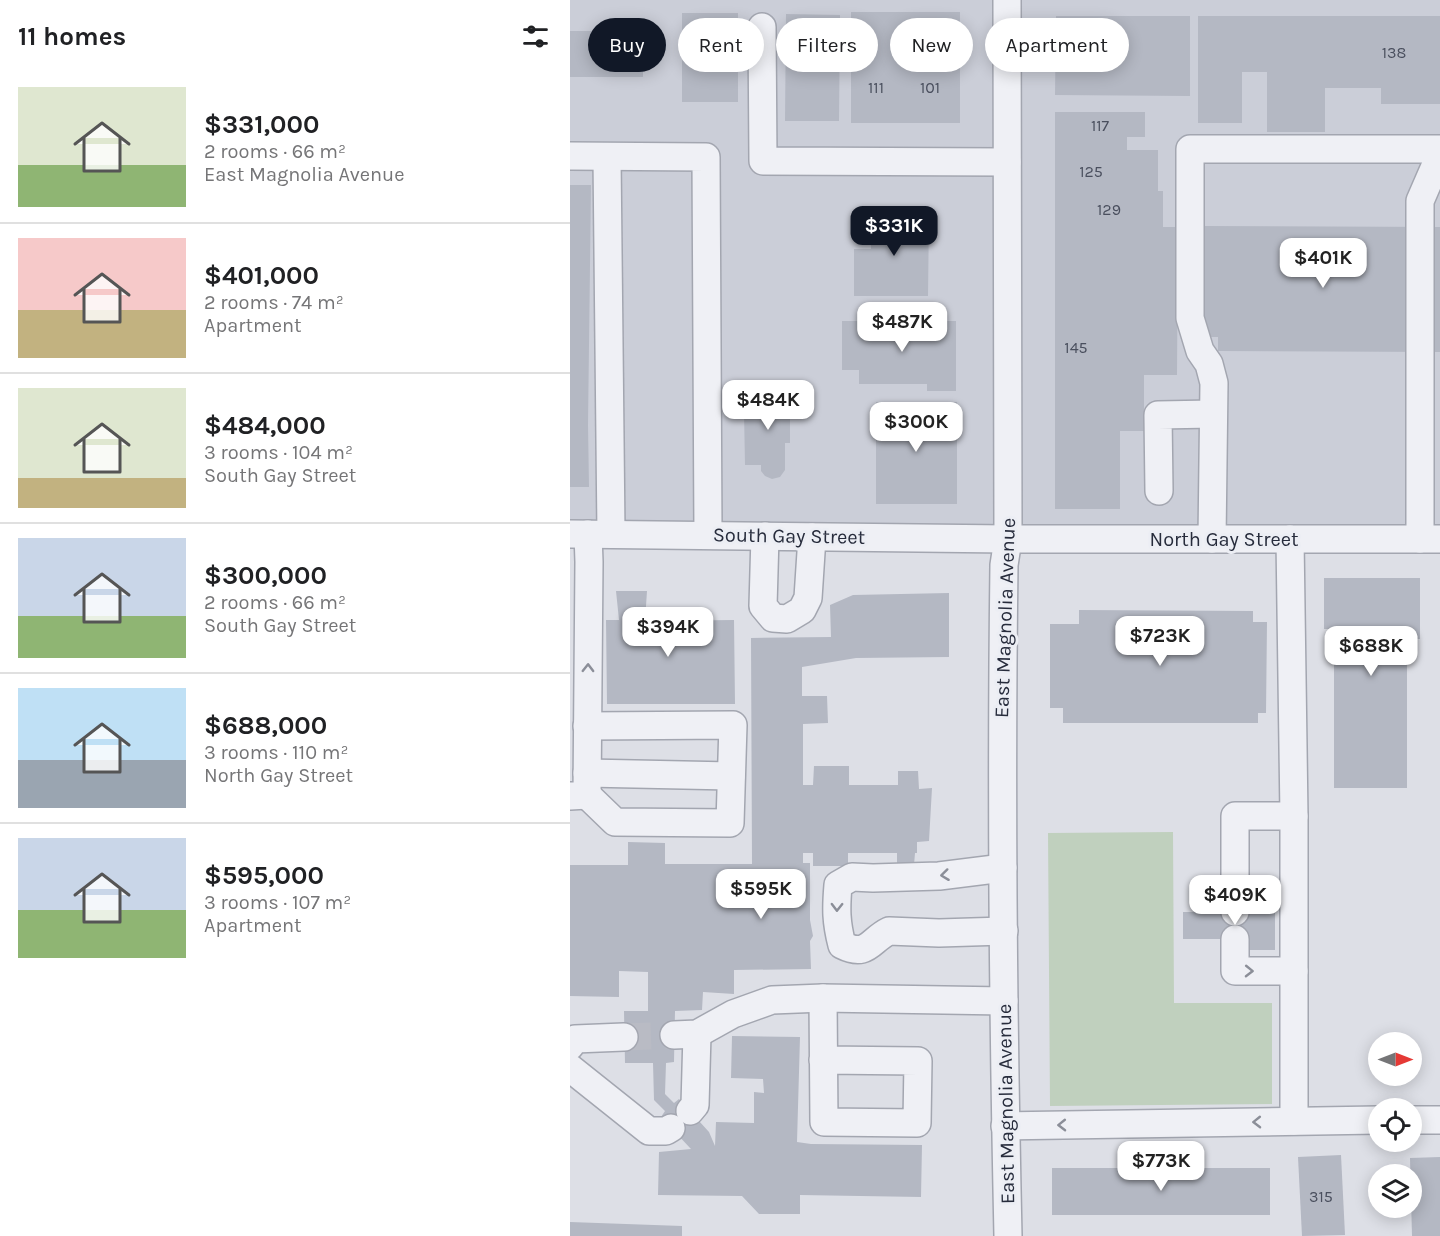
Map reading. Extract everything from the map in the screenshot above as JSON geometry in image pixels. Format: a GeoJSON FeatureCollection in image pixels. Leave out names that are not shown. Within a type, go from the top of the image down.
{"type":"FeatureCollection","features":[{"type":"Feature","properties":{"kind":"street","name":"East Magnolia Avenue"},"geometry":{"type":"LineString","coordinates":[[1007,0],[1008,539],[1004,565],[1002,766],[1008,1236]]}},
{"type":"Feature","properties":{"kind":"street"},"geometry":{"type":"LineString","coordinates":[[762,72],[763,161],[1007,162]]}},
{"type":"Feature","properties":{"kind":"street"},"geometry":{"type":"LineString","coordinates":[[1212,539],[1214,383],[1209,364],[1200,351],[1190,318],[1190,149],[1440,149]]}},
{"type":"Feature","properties":{"kind":"street"},"geometry":{"type":"LineString","coordinates":[[1430,539],[1420,201],[1440,155]]}},
{"type":"Feature","properties":{"kind":"street"},"geometry":{"type":"LineString","coordinates":[[570,156],[706,157],[708,535]]}},
{"type":"Feature","properties":{"kind":"street"},"geometry":{"type":"LineString","coordinates":[[581,788],[587,726],[589,562],[607,157]]}},
{"type":"Feature","properties":{"kind":"street"},"geometry":{"type":"LineString","coordinates":[[1159,491],[1158,415],[1213,414]]}},
{"type":"Feature","properties":{"kind":"street","name":"South Gay Street"},"geometry":{"type":"LineString","coordinates":[[590,534],[1008,539]]}},
{"type":"Feature","properties":{"kind":"street"},"geometry":{"type":"LineString","coordinates":[[765,536],[763,606],[773,618],[787,619],[802,610],[808,598],[812,537]]}},
{"type":"Feature","properties":{"kind":"street","name":"North Gay Street"},"geometry":{"type":"LineString","coordinates":[[1008,539],[1430,539]]}},
{"type":"Feature","properties":{"kind":"street"},"geometry":{"type":"LineString","coordinates":[[1290,539],[1294,816],[1294,1121]]}},
{"type":"Feature","properties":{"kind":"street"},"geometry":{"type":"LineString","coordinates":[[581,788],[615,822],[729,823],[733,725],[587,726]]}},
{"type":"Feature","properties":{"kind":"street"},"geometry":{"type":"LineString","coordinates":[[581,788],[731,776]]}},
{"type":"Feature","properties":{"kind":"street"},"geometry":{"type":"LineString","coordinates":[[1235,912],[1235,816],[1294,816]]}},
{"type":"Feature","properties":{"kind":"street"},"geometry":{"type":"LineString","coordinates":[[1003,868],[939,876],[852,877],[838,885],[836,908],[837,926],[842,945],[851,950],[863,949],[889,931],[939,933],[1004,931]]}},
{"type":"Feature","properties":{"kind":"street"},"geometry":{"type":"LineString","coordinates":[[1235,939],[1235,971],[1294,971]]}},
{"type":"Feature","properties":{"kind":"street"},"geometry":{"type":"LineString","coordinates":[[823,998],[823,1060]]}},
{"type":"Feature","properties":{"kind":"street"},"geometry":{"type":"LineString","coordinates":[[570,1068],[649,1131],[666,1131],[681,1120],[695,1105],[686,1034],[733,1014],[772,1000],[823,998],[1004,1001]]}},
{"type":"Feature","properties":{"kind":"street"},"geometry":{"type":"LineString","coordinates":[[570,1046],[575,1039],[624,1037]]}},
{"type":"Feature","properties":{"kind":"street"},"geometry":{"type":"LineString","coordinates":[[1005,1126],[1368,1120]]}},
{"type":"Feature","properties":{"kind":"street"},"geometry":{"type":"LineString","coordinates":[[1422,1120],[1440,1120]]}},
{"type":"Feature","properties":{"kind":"shaded area"},"geometry":{"type":"Polygon","coordinates":[[[570,0],[1440,0],[1440,539],[570,534],[570,0]]]}},
{"type":"Feature","properties":{"kind":"green space"},"geometry":{"type":"Polygon","coordinates":[[[1173,832],[1174,1003],[1272,1003],[1272,1104],[1050,1106],[1048,833],[1173,832]]]}},
{"type":"Feature","properties":{"kind":"building"},"geometry":{"type":"Polygon","coordinates":[[[851,12],[960,12],[960,18],[890,18],[890,72],[960,72],[960,123],[851,123],[851,72],[878,72],[878,18],[851,18],[851,12]]]}},
{"type":"Feature","properties":{"kind":"building"},"geometry":{"type":"Polygon","coordinates":[[[682,13],[738,13],[738,18],[682,18],[682,13]]]}},
{"type":"Feature","properties":{"kind":"building"},"geometry":{"type":"Polygon","coordinates":[[[786,14],[840,15],[840,18],[786,18],[786,14]]]}},
{"type":"Feature","properties":{"kind":"building"},"geometry":{"type":"Polygon","coordinates":[[[1056,16],[1190,16],[1190,96],[1055,95],[1055,72],[1129,72],[1129,18],[1056,18],[1056,16]]]}},
{"type":"Feature","properties":{"kind":"building"},"geometry":{"type":"Polygon","coordinates":[[[1198,16],[1440,16],[1440,104],[1381,104],[1381,88],[1325,88],[1325,132],[1267,132],[1267,72],[1242,72],[1242,123],[1198,123],[1198,16]]]}},
{"type":"Feature","properties":{"kind":"building"},"geometry":{"type":"Polygon","coordinates":[[[570,31],[588,31],[588,72],[643,72],[643,77],[570,77],[570,31]]]}},
{"type":"Feature","properties":{"kind":"building"},"geometry":{"type":"Polygon","coordinates":[[[682,72],[738,72],[738,102],[682,102],[682,72]]]}},
{"type":"Feature","properties":{"kind":"building"},"geometry":{"type":"Polygon","coordinates":[[[785,72],[839,72],[839,121],[785,121],[785,72]]]}},
{"type":"Feature","properties":{"kind":"building"},"geometry":{"type":"Polygon","coordinates":[[[1055,112],[1145,112],[1145,137],[1127,137],[1127,150],[1158,150],[1158,191],[1163,191],[1163,227],[1178,227],[1177,375],[1144,375],[1144,431],[1120,431],[1120,509],[1055,509],[1055,112]]]}},
{"type":"Feature","properties":{"kind":"building"},"geometry":{"type":"Polygon","coordinates":[[[570,185],[591,185],[589,487],[570,487],[570,185]]]}},
{"type":"Feature","properties":{"kind":"building"},"geometry":{"type":"Polygon","coordinates":[[[871,213],[929,214],[928,296],[854,296],[854,249],[871,249],[871,213]]]}},
{"type":"Feature","properties":{"kind":"building"},"geometry":{"type":"Polygon","coordinates":[[[1205,226],[1440,227],[1440,352],[1218,351],[1218,337],[1205,337],[1205,226]]]}},
{"type":"Feature","properties":{"kind":"building"},"geometry":{"type":"Polygon","coordinates":[[[842,321],[956,321],[956,391],[927,391],[927,384],[859,384],[859,370],[842,370],[842,321]]]}},
{"type":"Feature","properties":{"kind":"building"},"geometry":{"type":"Polygon","coordinates":[[[772,381],[772,395],[790,394],[790,443],[785,443],[785,470],[780,477],[772,479],[761,471],[761,465],[745,465],[744,411],[756,410],[755,382],[772,381]]]}},
{"type":"Feature","properties":{"kind":"building"},"geometry":{"type":"Polygon","coordinates":[[[876,402],[957,402],[957,504],[876,504],[876,402]]]}},
{"type":"Feature","properties":{"kind":"building"},"geometry":{"type":"Polygon","coordinates":[[[1324,578],[1420,578],[1420,639],[1407,639],[1407,788],[1334,788],[1334,629],[1324,629],[1324,578]]]}},
{"type":"Feature","properties":{"kind":"building"},"geometry":{"type":"Polygon","coordinates":[[[616,591],[647,591],[645,621],[734,620],[735,704],[607,704],[606,620],[619,620],[616,591]]]}},
{"type":"Feature","properties":{"kind":"building"},"geometry":{"type":"Polygon","coordinates":[[[949,593],[949,657],[856,658],[802,667],[802,696],[827,696],[828,723],[803,724],[803,785],[813,785],[814,766],[849,766],[849,785],[898,785],[898,771],[918,771],[919,789],[932,788],[929,841],[917,842],[914,865],[897,865],[897,853],[848,853],[848,866],[813,866],[813,853],[803,853],[803,863],[810,863],[810,920],[813,936],[810,941],[811,969],[734,970],[734,994],[703,992],[702,1010],[675,1011],[674,1062],[666,1063],[665,1094],[674,1103],[679,1099],[709,1132],[715,1146],[716,1122],[754,1123],[754,1092],[764,1093],[763,1079],[731,1078],[732,1036],[800,1037],[797,1142],[922,1145],[921,1197],[800,1195],[800,1214],[759,1214],[742,1196],[658,1195],[659,1152],[691,1149],[661,1117],[665,1111],[654,1100],[653,1063],[625,1063],[624,1011],[648,1011],[648,972],[619,971],[619,997],[570,996],[570,865],[628,865],[628,842],[665,843],[665,864],[752,864],[751,638],[831,637],[830,605],[853,595],[949,593]]]}},
{"type":"Feature","properties":{"kind":"building"},"geometry":{"type":"Polygon","coordinates":[[[1079,610],[1253,611],[1253,622],[1267,622],[1266,713],[1258,713],[1258,723],[1063,723],[1063,708],[1050,708],[1050,624],[1079,624],[1079,610]]]}},
{"type":"Feature","properties":{"kind":"building"},"geometry":{"type":"Polygon","coordinates":[[[1249,901],[1275,901],[1275,950],[1246,950],[1246,939],[1183,939],[1183,912],[1249,912],[1249,901]]]}},
{"type":"Feature","properties":{"kind":"building"},"geometry":{"type":"Polygon","coordinates":[[[1341,1155],[1345,1235],[1302,1236],[1298,1157],[1341,1155]]]}},
{"type":"Feature","properties":{"kind":"building"},"geometry":{"type":"Polygon","coordinates":[[[1440,1157],[1440,1236],[1412,1236],[1412,1218],[1422,1218],[1422,1164],[1410,1164],[1410,1158],[1440,1157]]]}},
{"type":"Feature","properties":{"kind":"building"},"geometry":{"type":"Polygon","coordinates":[[[1052,1168],[1270,1168],[1270,1215],[1052,1215],[1052,1168]]]}},
{"type":"Feature","properties":{"kind":"building"},"geometry":{"type":"Polygon","coordinates":[[[570,1222],[682,1226],[682,1236],[570,1236],[570,1222]]]}},
{"type":"Feature","properties":{"kind":"tunnel"},"geometry":{"type":"LineString","coordinates":[[624,1037],[674,1035]]}}]}
